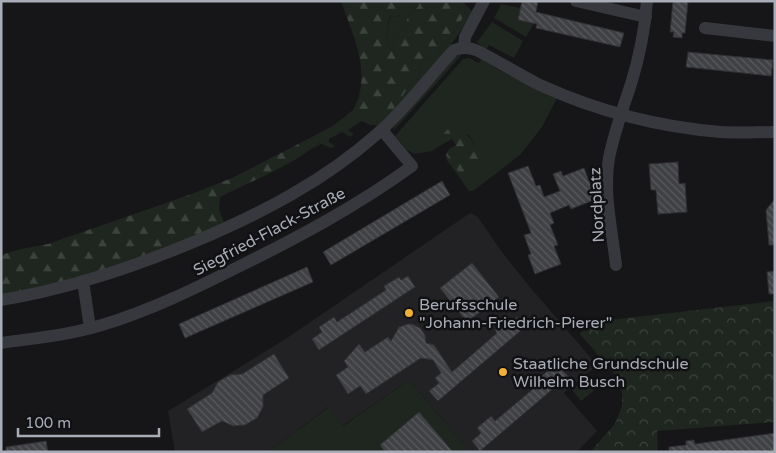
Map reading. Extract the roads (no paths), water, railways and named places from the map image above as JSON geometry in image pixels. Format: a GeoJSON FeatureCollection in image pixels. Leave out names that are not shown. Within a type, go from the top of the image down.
{"type":"FeatureCollection","features":[{"type":"Feature","properties":{"kind":"street"},"geometry":{"type":"LineString","coordinates":[[484,1],[464,37],[464,48],[476,50],[512,71],[560,93],[620,114],[665,125],[722,132],[775,132]]}},
{"type":"Feature","properties":{"kind":"street"},"geometry":{"type":"LineString","coordinates":[[576,1],[646,17]]}},
{"type":"Feature","properties":{"kind":"street","name":"Nordplatz"},"geometry":{"type":"LineString","coordinates":[[616,265],[608,192],[609,158],[620,114],[631,83],[646,17],[647,1]]}},
{"type":"Feature","properties":{"kind":"street"},"geometry":{"type":"LineString","coordinates":[[705,28],[775,36]]}},
{"type":"Feature","properties":{"kind":"street","name":"Siegfried-Flack-Straße"},"geometry":{"type":"LineString","coordinates":[[1,300],[83,281],[150,260],[241,222],[283,201],[330,172],[382,130],[408,104],[454,50],[464,48]]}},
{"type":"Feature","properties":{"kind":"street","name":"Siegfried-Flack-Straße"},"geometry":{"type":"LineString","coordinates":[[1,343],[67,334],[115,320],[191,290],[303,235],[359,202],[412,166],[382,130]]}},
{"type":"Feature","properties":{"kind":"street"},"geometry":{"type":"LineString","coordinates":[[83,281],[90,328]]}},
{"type":"Feature","properties":{"kind":"place","name":"Berufsschule \"Johann-Friedrich-Pierer\""},"geometry":{"type":"Point","coordinates":[409,313]}},
{"type":"Feature","properties":{"kind":"place","name":"Staatliche Grundschule Wilhelm Busch"},"geometry":{"type":"Point","coordinates":[503,372]}}]}
